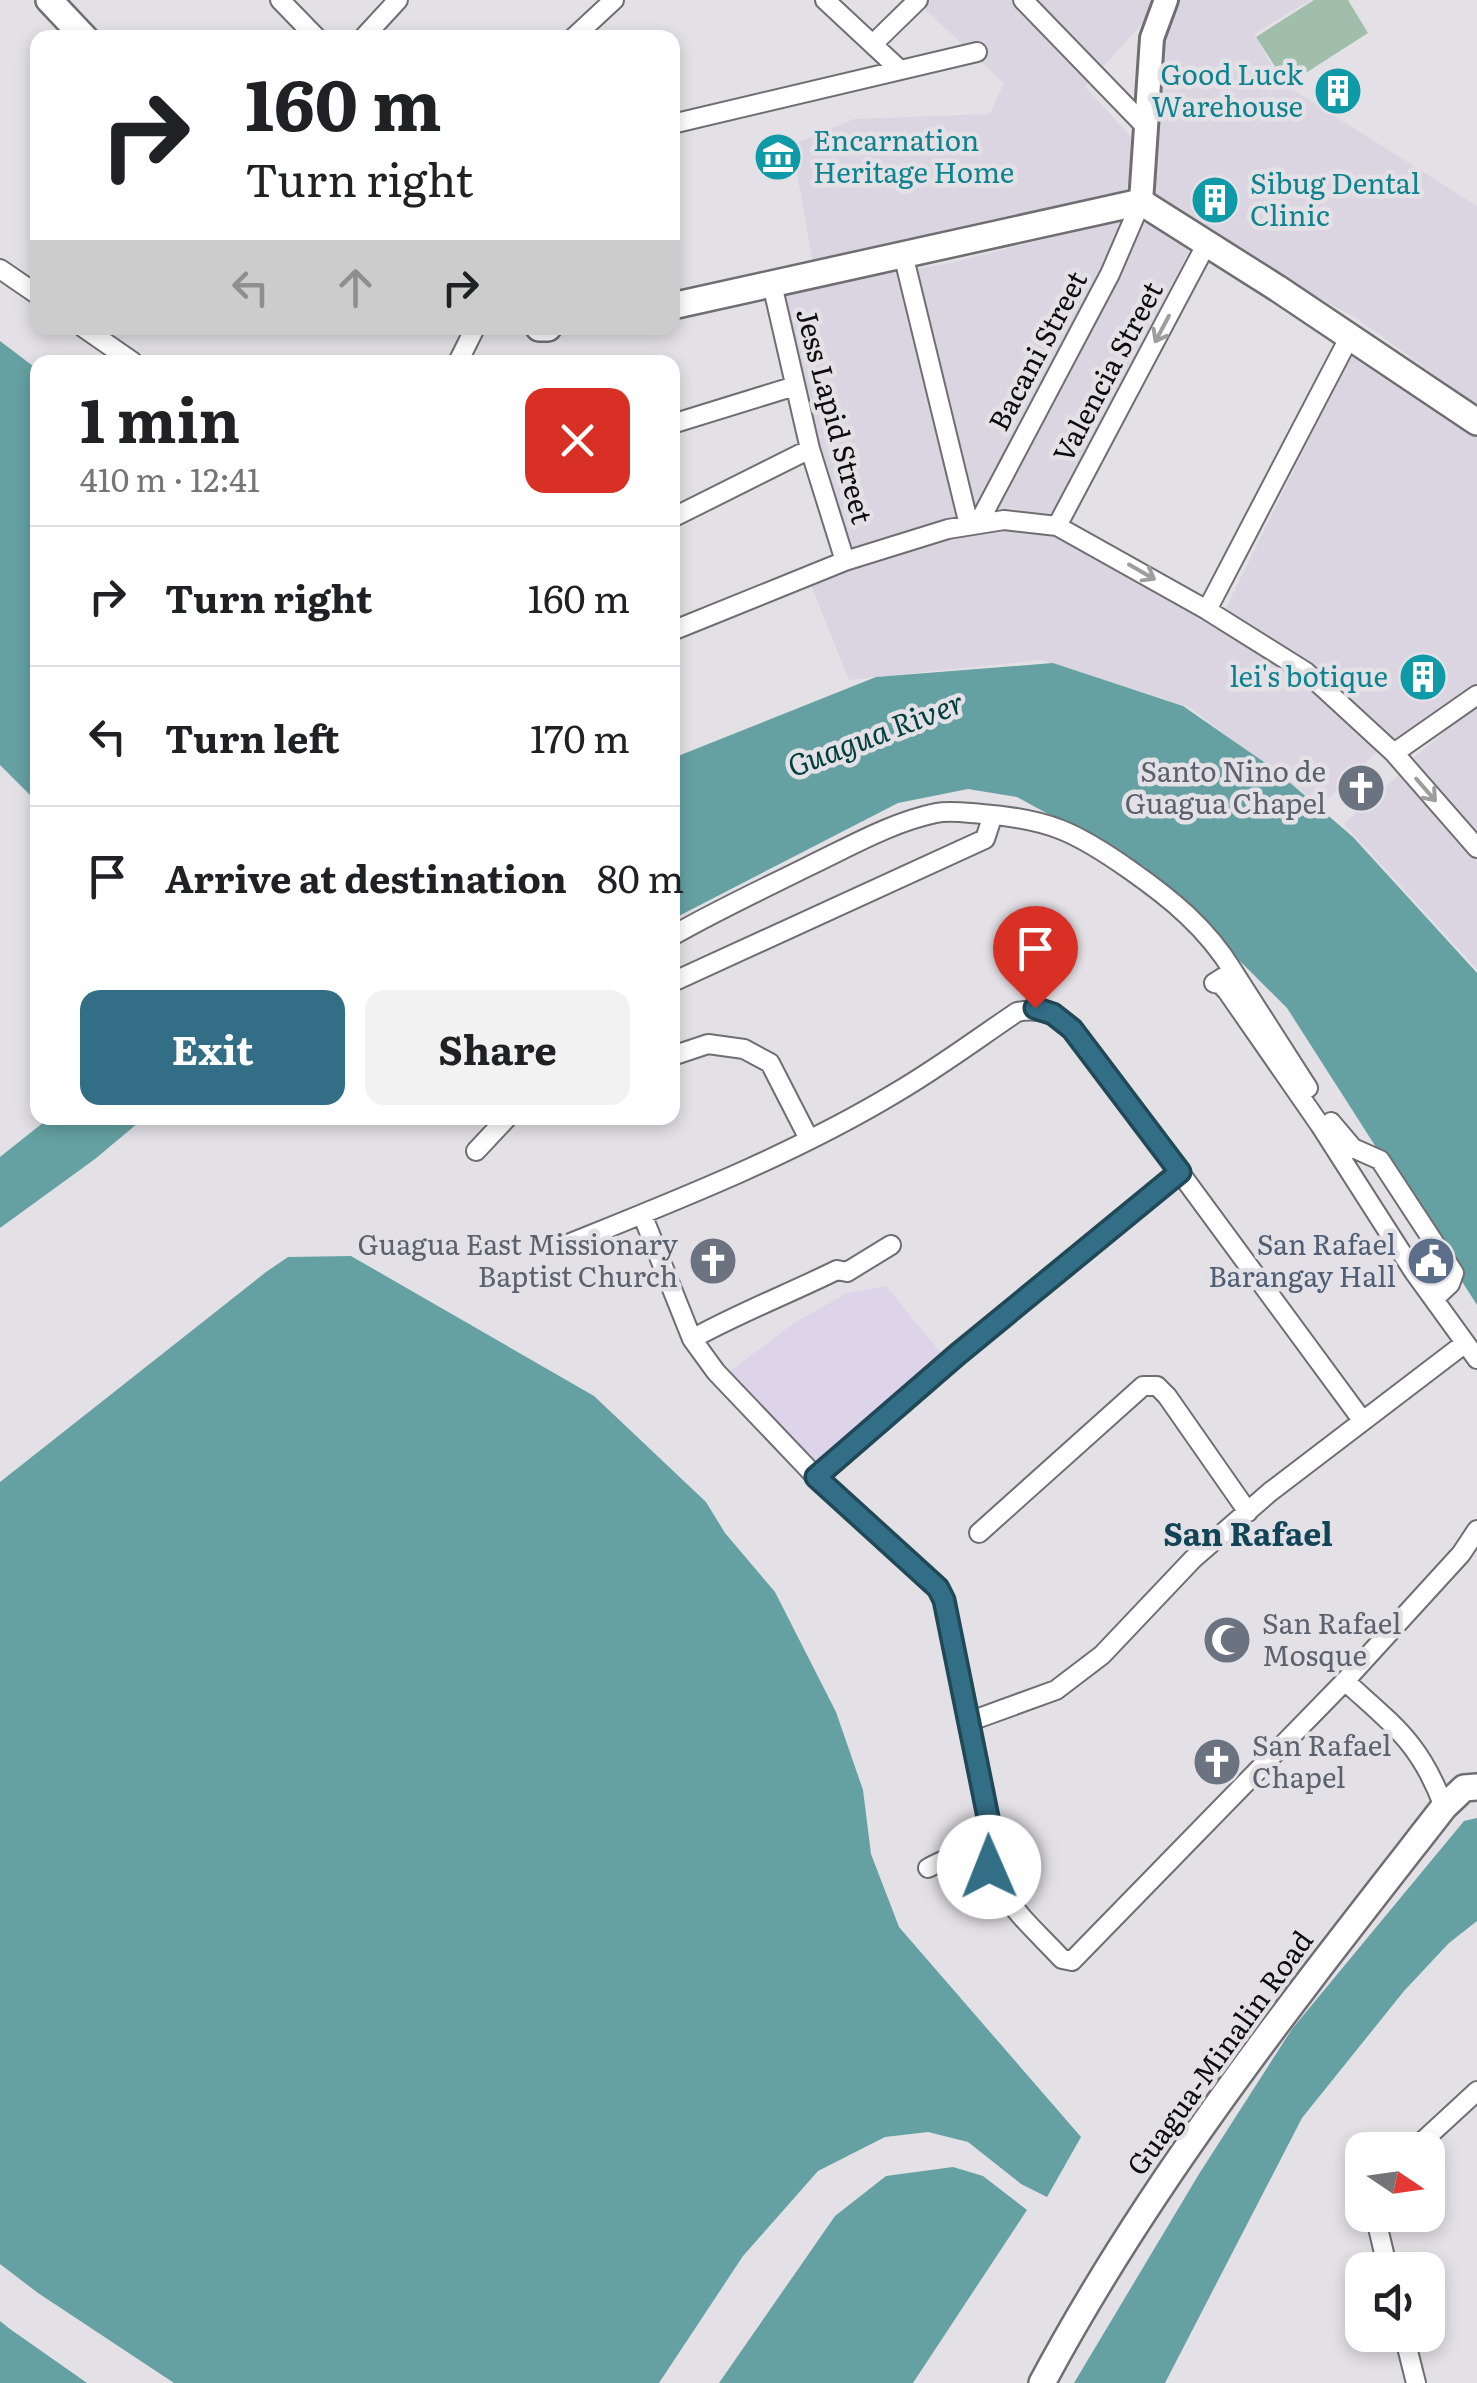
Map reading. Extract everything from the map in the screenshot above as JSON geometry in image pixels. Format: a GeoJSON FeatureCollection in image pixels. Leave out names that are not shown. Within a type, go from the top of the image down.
{"type":"FeatureCollection","features":[{"type":"Feature","properties":{"kind":"main road"},"geometry":{"type":"LineString","coordinates":[[49,0],[78,30]]}},
{"type":"Feature","properties":{"kind":"main road"},"geometry":{"type":"LineString","coordinates":[[680,304],[1141,202],[1477,422]]}},
{"type":"Feature","properties":{"kind":"main road","name":"Guagua-Minalin Road"},"geometry":{"type":"LineString","coordinates":[[1042,2383],[1086,2300],[1159,2185],[1240,2072],[1444,1807],[1464,1788],[1477,1786]]}},
{"type":"Feature","properties":{"kind":"street"},"geometry":{"type":"LineString","coordinates":[[280,0],[309,30]]}},
{"type":"Feature","properties":{"kind":"street"},"geometry":{"type":"LineString","coordinates":[[370,30],[398,0]]}},
{"type":"Feature","properties":{"kind":"street"},"geometry":{"type":"LineString","coordinates":[[582,30],[614,0]]}},
{"type":"Feature","properties":{"kind":"street"},"geometry":{"type":"LineString","coordinates":[[825,0],[899,69]]}},
{"type":"Feature","properties":{"kind":"street"},"geometry":{"type":"LineString","coordinates":[[874,43],[918,0]]}},
{"type":"Feature","properties":{"kind":"street"},"geometry":{"type":"LineString","coordinates":[[1023,0],[1146,127]]}},
{"type":"Feature","properties":{"kind":"street"},"geometry":{"type":"LineString","coordinates":[[1141,202],[1152,38],[1166,0]]}},
{"type":"Feature","properties":{"kind":"street"},"geometry":{"type":"LineString","coordinates":[[680,122],[977,52]]}},
{"type":"Feature","properties":{"kind":"street","name":"Bacani Street"},"geometry":{"type":"LineString","coordinates":[[974,523],[1110,274],[1141,202]]}},
{"type":"Feature","properties":{"kind":"street","name":"Valencia Street"},"geometry":{"type":"LineString","coordinates":[[1057,526],[1208,243]]}},
{"type":"Feature","properties":{"kind":"street"},"geometry":{"type":"LineString","coordinates":[[902,254],[974,523]]}},
{"type":"Feature","properties":{"kind":"street"},"geometry":{"type":"LineString","coordinates":[[0,269],[30,289]]}},
{"type":"Feature","properties":{"kind":"street","name":"Jess Lapid Street"},"geometry":{"type":"LineString","coordinates":[[772,284],[810,449],[845,561]]}},
{"type":"Feature","properties":{"kind":"street"},"geometry":{"type":"LineString","coordinates":[[94,335],[123,355]]}},
{"type":"Feature","properties":{"kind":"street"},"geometry":{"type":"LineString","coordinates":[[1206,610],[1350,336]]}},
{"type":"Feature","properties":{"kind":"street"},"geometry":{"type":"LineString","coordinates":[[680,422],[795,386]]}},
{"type":"Feature","properties":{"kind":"street"},"geometry":{"type":"LineString","coordinates":[[680,514],[810,449]]}},
{"type":"Feature","properties":{"kind":"street"},"geometry":{"type":"LineString","coordinates":[[680,628],[845,561],[974,523],[1004,520],[1057,526],[1306,672],[1394,754],[1477,848]]}},
{"type":"Feature","properties":{"kind":"street"},"geometry":{"type":"LineString","coordinates":[[1394,754],[1477,695]]}},
{"type":"Feature","properties":{"kind":"street"},"geometry":{"type":"LineString","coordinates":[[680,931],[870,837],[942,812],[1030,818],[1059,826],[1094,844],[1192,918],[1233,971],[1337,1132],[1354,1148],[1380,1160],[1454,1273],[1450,1284],[1434,1299]]}},
{"type":"Feature","properties":{"kind":"street"},"geometry":{"type":"LineString","coordinates":[[680,979],[985,839],[993,815]]}},
{"type":"Feature","properties":{"kind":"street"},"geometry":{"type":"LineString","coordinates":[[1233,971],[1214,983],[1227,990],[1414,1272],[1477,1359]]}},
{"type":"Feature","properties":{"kind":"street"},"geometry":{"type":"LineString","coordinates":[[558,1248],[809,1139],[896,1093],[1017,1012],[1035,1008],[1053,1014],[1072,1029],[1362,1420]]}},
{"type":"Feature","properties":{"kind":"street"},"geometry":{"type":"LineString","coordinates":[[680,1053],[708,1044],[744,1049],[770,1063],[809,1139]]}},
{"type":"Feature","properties":{"kind":"street"},"geometry":{"type":"LineString","coordinates":[[476,1151],[500,1125]]}},
{"type":"Feature","properties":{"kind":"street"},"geometry":{"type":"LineString","coordinates":[[816,1477],[958,1354],[1180,1172]]}},
{"type":"Feature","properties":{"kind":"street"},"geometry":{"type":"LineString","coordinates":[[642,1214],[692,1339],[716,1372],[816,1477],[938,1588],[944,1600],[977,1754],[990,1827],[989,1867],[1002,1892],[1062,1959],[1072,1961],[1345,1681],[1461,1554],[1477,1530]]}},
{"type":"Feature","properties":{"kind":"street"},"geometry":{"type":"LineString","coordinates":[[692,1339],[746,1309],[764,1306],[836,1270],[847,1272],[891,1245]]}},
{"type":"Feature","properties":{"kind":"street"},"geometry":{"type":"LineString","coordinates":[[968,1722],[1056,1690],[1102,1655],[1193,1559],[1362,1420],[1464,1344]]}},
{"type":"Feature","properties":{"kind":"street"},"geometry":{"type":"LineString","coordinates":[[979,1533],[1143,1386],[1158,1386],[1248,1512]]}},
{"type":"Feature","properties":{"kind":"street"},"geometry":{"type":"LineString","coordinates":[[1345,1681],[1423,1758],[1444,1807]]}},
{"type":"Feature","properties":{"kind":"street"},"geometry":{"type":"LineString","coordinates":[[928,1868],[988,1834]]}},
{"type":"Feature","properties":{"kind":"street"},"geometry":{"type":"LineString","coordinates":[[1433,2132],[1477,2091]]}},
{"type":"Feature","properties":{"kind":"street"},"geometry":{"type":"LineString","coordinates":[[1408,2352],[1416,2383]]}},
{"type":"Feature","properties":{"kind":"shaded area"},"geometry":{"type":"Polygon","coordinates":[[[915,0],[1163,0],[1085,87],[1137,143],[1124,199],[813,264],[792,145],[854,119],[990,114],[1004,83],[915,0]]]}},
{"type":"Feature","properties":{"kind":"shaded area"},"geometry":{"type":"Polygon","coordinates":[[[1172,0],[1310,0],[1254,34],[1278,78],[1267,97],[1279,81],[1477,206],[1477,405],[1356,318],[1143,201],[1159,47],[1172,0]]]}},
{"type":"Feature","properties":{"kind":"shaded area"},"geometry":{"type":"Polygon","coordinates":[[[1119,220],[1161,224],[1193,244],[1050,516],[1011,508],[966,515],[848,559],[781,291],[946,264],[1119,220]]]}},
{"type":"Feature","properties":{"kind":"shaded area"},"geometry":{"type":"Polygon","coordinates":[[[1356,344],[1477,429],[1477,689],[1395,749],[1322,683],[1225,610],[1356,344]]]}},
{"type":"Feature","properties":{"kind":"shaded area"},"geometry":{"type":"Polygon","coordinates":[[[1005,523],[1074,538],[1318,685],[1383,746],[1321,806],[1189,707],[1041,660],[849,680],[811,585],[951,530],[1005,523]]]}},
{"type":"Feature","properties":{"kind":"shaded area"},"geometry":{"type":"Polygon","coordinates":[[[1477,704],[1477,834],[1410,761],[1477,704]]]}},
{"type":"Feature","properties":{"kind":"shaded area"},"geometry":{"type":"Polygon","coordinates":[[[1403,771],[1477,862],[1477,969],[1344,824],[1403,771]]]}},
{"type":"Feature","properties":{"kind":"shaded area"},"geometry":{"type":"Polygon","coordinates":[[[886,1286],[946,1359],[818,1470],[726,1374],[794,1323],[847,1293],[886,1286]]]}},
{"type":"Feature","properties":{"kind":"green space"},"geometry":{"type":"Polygon","coordinates":[[[1314,0],[1348,0],[1368,33],[1287,85],[1256,37],[1314,0]]]}},
{"type":"Feature","properties":{"kind":"water"},"geometry":{"type":"Polygon","coordinates":[[[0,341],[30,364],[30,795],[0,765],[0,341]]]}},
{"type":"Feature","properties":{"kind":"water","name":"Guagua River"},"geometry":{"type":"Polygon","coordinates":[[[1053,663],[1183,706],[1274,769],[1353,837],[1477,973],[1477,1305],[1287,1008],[1145,867],[1017,797],[968,789],[898,803],[680,915],[680,755],[876,677],[1053,663]]]}},
{"type":"Feature","properties":{"kind":"water"},"geometry":{"type":"Polygon","coordinates":[[[40,1125],[136,1125],[0,1228],[0,1157],[40,1125]]]}},
{"type":"Feature","properties":{"kind":"water"},"geometry":{"type":"Polygon","coordinates":[[[351,1256],[594,1396],[706,1502],[725,1533],[775,1592],[836,1712],[863,1790],[871,1854],[899,1927],[1081,2137],[1047,2197],[1021,2184],[968,2142],[928,2132],[885,2137],[818,2171],[743,2256],[659,2383],[174,2383],[0,2264],[0,1482],[288,1257],[351,1256]]]}},
{"type":"Feature","properties":{"kind":"water"},"geometry":{"type":"Polygon","coordinates":[[[1477,1818],[1477,1921],[1449,1943],[1404,1991],[1302,2118],[1165,2383],[1074,2383],[1199,2174],[1292,2029],[1464,1821],[1477,1818]]]}},
{"type":"Feature","properties":{"kind":"water"},"geometry":{"type":"Polygon","coordinates":[[[953,2167],[983,2176],[1027,2210],[913,2383],[719,2383],[835,2216],[886,2176],[953,2167]]]}},
{"type":"Feature","properties":{"kind":"water"},"geometry":{"type":"Polygon","coordinates":[[[0,2321],[10,2329],[87,2383],[0,2383],[0,2321]]]}},
{"type":"Feature","properties":{"kind":"place","name":"Good Luck Warehouse"},"geometry":{"type":"Point","coordinates":[1338,91]}},
{"type":"Feature","properties":{"kind":"place","name":"Encarnation Heritage Home"},"geometry":{"type":"Point","coordinates":[778,157]}},
{"type":"Feature","properties":{"kind":"place","name":"Sibug Dental Clinic"},"geometry":{"type":"Point","coordinates":[1215,200]}},
{"type":"Feature","properties":{"kind":"place","name":"lei's botique"},"geometry":{"type":"Point","coordinates":[1423,677]}},
{"type":"Feature","properties":{"kind":"place","name":"Santo Nino de Guagua Chapel"},"geometry":{"type":"Point","coordinates":[1361,788]}},
{"type":"Feature","properties":{"kind":"place","name":"Guagua East Missionary Baptist Church"},"geometry":{"type":"Point","coordinates":[713,1261]}},
{"type":"Feature","properties":{"kind":"place","name":"San Rafael Barangay Hall"},"geometry":{"type":"Point","coordinates":[1431,1261]}},
{"type":"Feature","properties":{"kind":"place","name":"San Rafael Mosque"},"geometry":{"type":"Point","coordinates":[1227,1640]}},
{"type":"Feature","properties":{"kind":"place","name":"San Rafael Chapel"},"geometry":{"type":"Point","coordinates":[1217,1762]}},
{"type":"Feature","properties":{"kind":"district","name":"San Rafael"},"geometry":{"type":"Point","coordinates":[1248,1535]}},
{"type":"Feature","properties":{"kind":"route"},"geometry":{"type":"LineString","coordinates":[[989,1867],[986,1855],[990,1827],[944,1600],[938,1588],[816,1477],[958,1354],[1180,1172],[1072,1029],[1053,1014],[1035,1008]]}}]}
